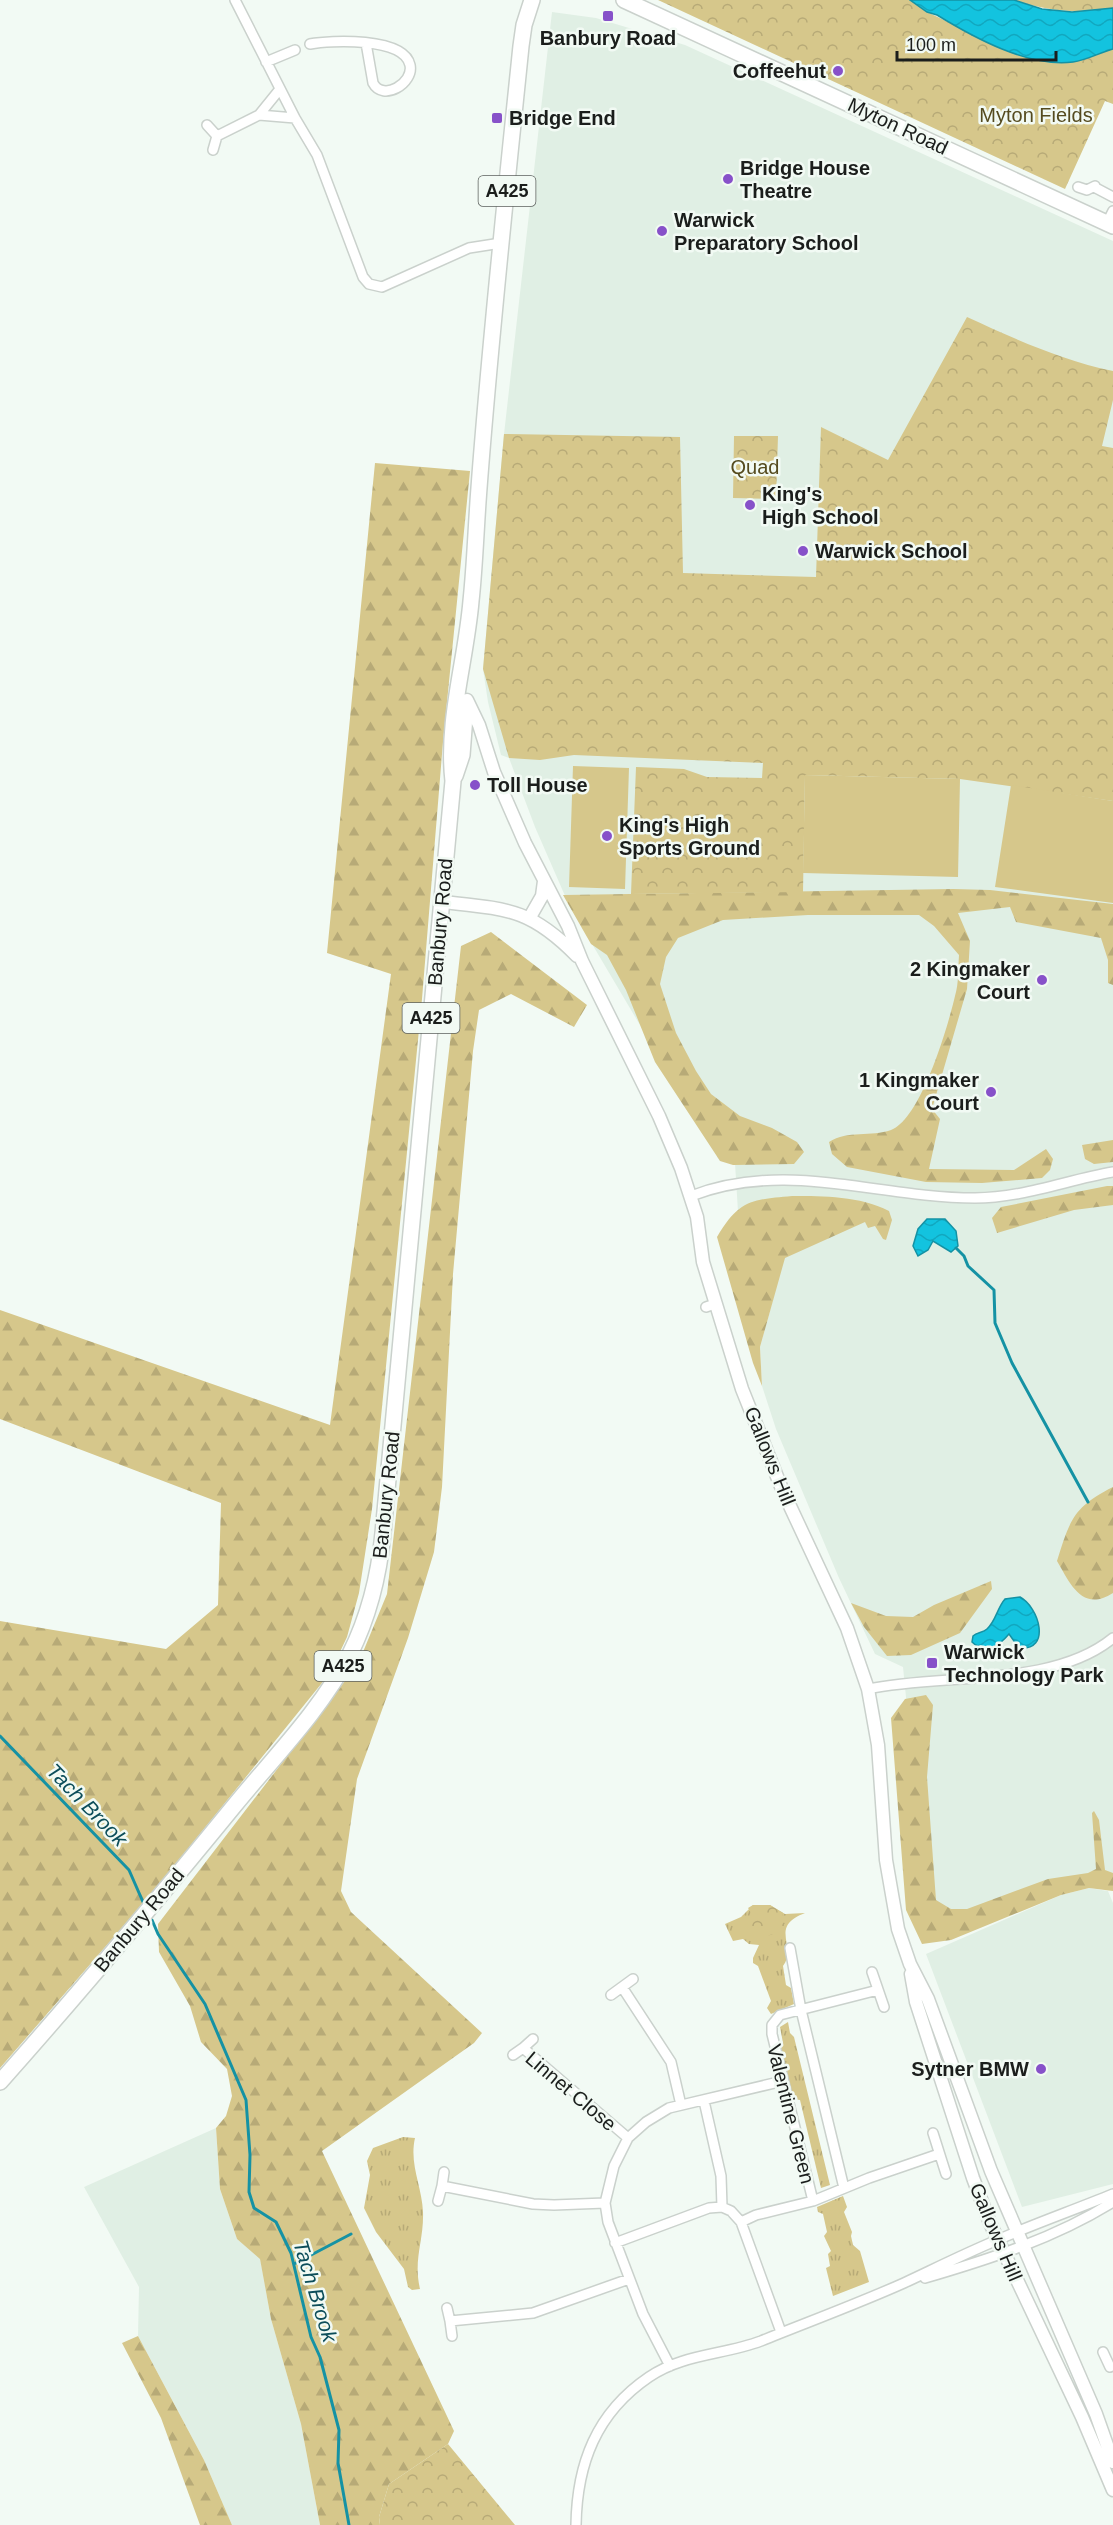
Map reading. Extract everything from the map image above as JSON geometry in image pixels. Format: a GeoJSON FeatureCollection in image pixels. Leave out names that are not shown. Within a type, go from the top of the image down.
{"type":"FeatureCollection","features":[{"type":"Feature","properties":{"kind":"main road","name":"Banbury Road"},"geometry":{"type":"LineString","coordinates":[[519,0],[524,25]]}},
{"type":"Feature","properties":{"kind":"main road","name":"Banbury Road"},"geometry":{"type":"LineString","coordinates":[[0,2082],[122,1942],[310,1714],[339,1674],[360,1632],[372,1595],[381,1552],[443,902],[453,781],[451,761],[460,673],[466,649],[501,243],[524,25],[532,0]]}},
{"type":"Feature","properties":{"kind":"main road","name":"Myton Road"},"geometry":{"type":"LineString","coordinates":[[624,0],[1111,220]]}},
{"type":"Feature","properties":{"kind":"main road","name":"Banbury Road"},"geometry":{"type":"LineString","coordinates":[[453,781],[462,755],[470,670],[466,649]]}},
{"type":"Feature","properties":{"kind":"street"},"geometry":{"type":"LineString","coordinates":[[235,0],[295,118],[317,155],[363,277],[369,284],[382,287],[469,248],[501,243]]}},
{"type":"Feature","properties":{"kind":"street"},"geometry":{"type":"LineString","coordinates":[[310,44],[345,40],[366,43],[389,48],[405,57],[411,66],[406,80],[390,91],[381,92],[376,89],[366,43]]}},
{"type":"Feature","properties":{"kind":"street"},"geometry":{"type":"LineString","coordinates":[[266,62],[295,50]]}},
{"type":"Feature","properties":{"kind":"street"},"geometry":{"type":"LineString","coordinates":[[213,150],[217,136],[259,115],[280,89]]}},
{"type":"Feature","properties":{"kind":"street"},"geometry":{"type":"LineString","coordinates":[[259,115],[295,118]]}},
{"type":"Feature","properties":{"kind":"street"},"geometry":{"type":"LineString","coordinates":[[207,125],[217,136]]}},
{"type":"Feature","properties":{"kind":"street"},"geometry":{"type":"LineString","coordinates":[[1078,187],[1087,190],[1094,186],[1113,197]]}},
{"type":"Feature","properties":{"kind":"street","name":"Gallows Hill"},"geometry":{"type":"LineString","coordinates":[[466,697],[494,772],[525,843],[568,926],[582,961],[667,1134],[691,1196],[697,1217],[710,1305],[782,1489],[847,1628],[868,1689],[878,1745],[891,1899],[898,1929],[910,1964],[928,1999],[969,2117],[1022,2246],[1096,2414],[1113,2462]]}},
{"type":"Feature","properties":{"kind":"street"},"geometry":{"type":"LineString","coordinates":[[530,917],[542,896],[544,881]]}},
{"type":"Feature","properties":{"kind":"street","name":"Gallows Hill"},"geometry":{"type":"LineString","coordinates":[[443,902],[506,909],[530,917],[556,936],[582,961]]}},
{"type":"Feature","properties":{"kind":"street"},"geometry":{"type":"LineString","coordinates":[[691,1196],[744,1182],[815,1180],[950,1197],[996,1197],[1113,1172]]}},
{"type":"Feature","properties":{"kind":"street"},"geometry":{"type":"LineString","coordinates":[[868,1689],[921,1681],[1013,1674],[1053,1668],[1092,1653],[1113,1638]]}},
{"type":"Feature","properties":{"kind":"street"},"geometry":{"type":"LineString","coordinates":[[790,1948],[801,2010],[844,2188]]}},
{"type":"Feature","properties":{"kind":"street","name":"Gallows Hill"},"geometry":{"type":"LineString","coordinates":[[910,1964],[916,2002],[973,2178],[998,2240],[1082,2417],[1113,2490]]}},
{"type":"Feature","properties":{"kind":"street"},"geometry":{"type":"LineString","coordinates":[[872,1972],[884,2007]]}},
{"type":"Feature","properties":{"kind":"street"},"geometry":{"type":"LineString","coordinates":[[611,1995],[633,1979]]}},
{"type":"Feature","properties":{"kind":"street"},"geometry":{"type":"LineString","coordinates":[[622,1987],[671,2062],[681,2105]]}},
{"type":"Feature","properties":{"kind":"street","name":"Valentine Green"},"geometry":{"type":"LineString","coordinates":[[813,2201],[772,2034],[772,2025],[780,2015],[878,1990]]}},
{"type":"Feature","properties":{"kind":"street"},"geometry":{"type":"LineString","coordinates":[[523,2048],[532,2039]]}},
{"type":"Feature","properties":{"kind":"street","name":"Linnet Close"},"geometry":{"type":"LineString","coordinates":[[513,2055],[523,2048],[628,2139]]}},
{"type":"Feature","properties":{"kind":"street"},"geometry":{"type":"LineString","coordinates":[[670,2366],[651,2332],[615,2243],[605,2203],[614,2166],[628,2139],[657,2115],[681,2105],[783,2081]]}},
{"type":"Feature","properties":{"kind":"street"},"geometry":{"type":"LineString","coordinates":[[704,2101],[721,2176],[722,2207]]}},
{"type":"Feature","properties":{"kind":"street"},"geometry":{"type":"LineString","coordinates":[[933,2133],[946,2174]]}},
{"type":"Feature","properties":{"kind":"street"},"geometry":{"type":"LineString","coordinates":[[741,2222],[756,2215],[813,2201],[939,2154]]}},
{"type":"Feature","properties":{"kind":"street"},"geometry":{"type":"LineString","coordinates":[[438,2201],[444,2172]]}},
{"type":"Feature","properties":{"kind":"street"},"geometry":{"type":"LineString","coordinates":[[442,2186],[533,2204],[605,2203]]}},
{"type":"Feature","properties":{"kind":"street"},"geometry":{"type":"LineString","coordinates":[[576,2525],[580,2477],[588,2449],[617,2404],[648,2377],[670,2366],[749,2344],[781,2332],[902,2284],[998,2240],[1113,2194]]}},
{"type":"Feature","properties":{"kind":"street"},"geometry":{"type":"LineString","coordinates":[[902,2284],[1004,2253],[1067,2227],[1113,2202]]}},
{"type":"Feature","properties":{"kind":"street"},"geometry":{"type":"LineString","coordinates":[[615,2243],[709,2208],[722,2207],[731,2211],[741,2222],[781,2332]]}},
{"type":"Feature","properties":{"kind":"street"},"geometry":{"type":"LineString","coordinates":[[450,2321],[533,2313],[629,2279]]}},
{"type":"Feature","properties":{"kind":"street"},"geometry":{"type":"LineString","coordinates":[[447,2308],[452,2336]]}},
{"type":"Feature","properties":{"kind":"street"},"geometry":{"type":"LineString","coordinates":[[1103,2352],[1112,2369]]}},
{"type":"Feature","properties":{"kind":"shaded area"},"geometry":{"type":"Polygon","coordinates":[[[552,12],[596,18],[685,45],[1113,241],[1113,1881],[929,1928],[903,1667],[875,1654],[839,1578],[776,1429],[762,1386],[760,1347],[773,1300],[739,1228],[735,1163],[712,1147],[569,905],[535,827],[509,758],[501,755],[488,702],[483,669],[504,434],[552,12]]]}},
{"type":"Feature","properties":{"kind":"shaded area","name":"Sytner BMW"},"geometry":{"type":"Polygon","coordinates":[[[1089,1888],[1108,1891],[1113,1903],[1113,2184],[1022,2207],[926,1954],[1061,1895],[1089,1888]]]}},
{"type":"Feature","properties":{"kind":"shaded area"},"geometry":{"type":"Polygon","coordinates":[[[216,2128],[220,2189],[237,2239],[260,2258],[271,2319],[301,2424],[320,2525],[232,2525],[204,2460],[138,2336],[139,2287],[84,2187],[216,2128]]]}},
{"type":"Feature","properties":{"kind":"green space","name":"Myton Fields"},"geometry":{"type":"Polygon","coordinates":[[[658,0],[910,0],[927,12],[1012,52],[1113,49],[1113,104],[1105,101],[1065,189],[658,0]]]}},
{"type":"Feature","properties":{"kind":"green space"},"geometry":{"type":"Polygon","coordinates":[[[1014,0],[1113,0],[1113,8],[1087,11],[1063,10],[1039,7],[1014,0]]]}},
{"type":"Feature","properties":{"kind":"green space"},"geometry":{"type":"Polygon","coordinates":[[[967,317],[1057,355],[1113,371],[1113,400],[1102,446],[1113,448],[1113,801],[960,779],[805,775],[803,892],[631,894],[636,767],[684,769],[707,777],[762,778],[763,763],[574,755],[540,760],[509,758],[483,669],[504,434],[680,437],[683,573],[816,577],[821,427],[888,460],[967,317]]]}},
{"type":"Feature","properties":{"kind":"green space","name":"Quad"},"geometry":{"type":"Polygon","coordinates":[[[734,436],[778,436],[776,499],[733,498],[734,436]]]}},
{"type":"Feature","properties":{"kind":"green space"},"geometry":{"type":"Polygon","coordinates":[[[375,463],[470,471],[443,742],[422,999],[372,1509],[359,1593],[347,1637],[330,1673],[153,1892],[0,2068],[0,1621],[166,1649],[218,1605],[221,1503],[0,1419],[0,1310],[330,1425],[391,974],[327,953],[375,463]]]}},
{"type":"Feature","properties":{"kind":"green space"},"geometry":{"type":"Polygon","coordinates":[[[573,766],[629,768],[625,889],[569,887],[573,766]]]}},
{"type":"Feature","properties":{"kind":"green space"},"geometry":{"type":"Polygon","coordinates":[[[805,775],[960,779],[958,877],[803,873],[805,775]]]}},
{"type":"Feature","properties":{"kind":"green space"},"geometry":{"type":"Polygon","coordinates":[[[1011,785],[1113,801],[1113,903],[995,887],[1011,785]]]}},
{"type":"Feature","properties":{"kind":"green space"},"geometry":{"type":"Polygon","coordinates":[[[990,890],[1113,904],[1113,985],[1108,983],[1108,960],[1101,938],[1016,922],[1010,907],[958,913],[970,941],[967,989],[932,1109],[940,1119],[929,1169],[1014,1170],[1046,1149],[1053,1159],[1050,1170],[1042,1178],[982,1183],[926,1182],[847,1167],[832,1154],[829,1142],[836,1138],[883,1132],[891,1130],[902,1122],[913,1109],[923,1091],[940,1049],[956,991],[959,955],[934,926],[919,915],[808,915],[723,920],[678,938],[666,957],[660,984],[676,1033],[696,1071],[711,1094],[740,1116],[772,1128],[797,1142],[804,1152],[794,1164],[733,1165],[720,1161],[655,1062],[626,990],[607,955],[591,944],[563,895],[990,890]]]}},
{"type":"Feature","properties":{"kind":"green space"},"geometry":{"type":"Polygon","coordinates":[[[491,932],[587,1005],[574,1027],[511,994],[479,1010],[473,1051],[453,1274],[442,1487],[434,1552],[408,1638],[357,1779],[341,1891],[351,1912],[482,2033],[474,2043],[322,2151],[454,2431],[448,2444],[389,2484],[379,2517],[380,2525],[320,2525],[301,2424],[271,2319],[260,2259],[237,2239],[220,2189],[216,2128],[226,2116],[232,2096],[227,2069],[201,2042],[190,2006],[159,1952],[158,1924],[358,1664],[387,1594],[461,946],[491,932]]]}},
{"type":"Feature","properties":{"kind":"green space"},"geometry":{"type":"Polygon","coordinates":[[[1113,1140],[1113,1162],[1094,1164],[1085,1159],[1082,1145],[1113,1140]]]}},
{"type":"Feature","properties":{"kind":"green space"},"geometry":{"type":"Polygon","coordinates":[[[1113,1186],[1113,1205],[1074,1210],[997,1233],[992,1218],[1001,1207],[1113,1186]]]}},
{"type":"Feature","properties":{"kind":"green space"},"geometry":{"type":"Polygon","coordinates":[[[792,1196],[829,1197],[866,1202],[889,1211],[892,1220],[886,1240],[875,1226],[868,1228],[865,1222],[785,1258],[760,1347],[762,1386],[753,1363],[717,1237],[725,1224],[740,1208],[756,1201],[792,1196]]]}},
{"type":"Feature","properties":{"kind":"green space"},"geometry":{"type":"Polygon","coordinates":[[[1113,1487],[1113,1593],[1093,1600],[1078,1593],[1057,1561],[1070,1525],[1081,1508],[1113,1487]]]}},
{"type":"Feature","properties":{"kind":"green space"},"geometry":{"type":"Polygon","coordinates":[[[991,1581],[992,1589],[960,1633],[911,1655],[887,1656],[864,1627],[851,1603],[886,1616],[913,1617],[934,1605],[991,1581]]]}},
{"type":"Feature","properties":{"kind":"green space"},"geometry":{"type":"Polygon","coordinates":[[[926,1695],[933,1705],[927,1777],[936,1900],[951,1909],[967,1909],[1048,1879],[1088,1873],[1096,1869],[1092,1813],[1094,1811],[1099,1820],[1105,1870],[1113,1873],[1113,1891],[1089,1888],[1061,1895],[951,1940],[922,1944],[906,1910],[891,1718],[905,1699],[926,1695]]]}},
{"type":"Feature","properties":{"kind":"green space"},"geometry":{"type":"Polygon","coordinates":[[[753,1905],[770,1905],[785,1914],[805,1913],[794,1918],[788,1924],[786,1931],[788,1951],[783,1966],[786,1985],[791,1988],[794,2004],[771,2014],[767,2008],[771,2001],[758,1966],[753,1963],[759,1945],[749,1944],[743,1939],[733,1941],[725,1924],[741,1917],[753,1905]]]}},
{"type":"Feature","properties":{"kind":"green space"},"geometry":{"type":"Polygon","coordinates":[[[753,1905],[770,1905],[783,1913],[780,1921],[787,1924],[785,1929],[777,1927],[773,1934],[767,1936],[753,1933],[751,1937],[745,1934],[751,1918],[748,1908],[753,1905]]]}},
{"type":"Feature","properties":{"kind":"green space"},"geometry":{"type":"Polygon","coordinates":[[[788,2022],[790,2033],[794,2037],[830,2185],[821,2188],[800,2100],[793,2099],[780,2046],[783,2043],[780,2027],[788,2022]]]}},
{"type":"Feature","properties":{"kind":"green space"},"geometry":{"type":"Polygon","coordinates":[[[403,2137],[415,2138],[414,2157],[423,2212],[418,2259],[420,2289],[412,2290],[408,2287],[404,2269],[376,2232],[364,2208],[370,2175],[367,2161],[373,2148],[403,2137]]]}},
{"type":"Feature","properties":{"kind":"green space"},"geometry":{"type":"Polygon","coordinates":[[[843,2196],[847,2207],[844,2212],[852,2232],[853,2245],[860,2251],[869,2282],[833,2296],[826,2268],[830,2266],[828,2254],[831,2251],[824,2236],[827,2232],[823,2214],[818,2212],[817,2207],[843,2196]]]}},
{"type":"Feature","properties":{"kind":"green space"},"geometry":{"type":"Polygon","coordinates":[[[138,2336],[204,2460],[232,2525],[200,2525],[161,2418],[122,2343],[138,2336]]]}},
{"type":"Feature","properties":{"kind":"green space"},"geometry":{"type":"Polygon","coordinates":[[[448,2444],[515,2525],[380,2525],[379,2517],[389,2484],[448,2444]]]}},
{"type":"Feature","properties":{"kind":"water"},"geometry":{"type":"Polygon","coordinates":[[[910,0],[1014,0],[1042,9],[1072,12],[1113,8],[1113,49],[1073,62],[1056,63],[1020,56],[984,41],[937,15],[927,12],[910,0]]]}},
{"type":"Feature","properties":{"kind":"water"},"geometry":{"type":"Polygon","coordinates":[[[927,1219],[945,1219],[956,1231],[958,1246],[951,1252],[933,1241],[928,1250],[918,1256],[913,1246],[918,1229],[927,1219]]]}},
{"type":"Feature","properties":{"kind":"water"},"geometry":{"type":"Polygon","coordinates":[[[1020,1597],[1027,1602],[1037,1618],[1039,1636],[1036,1643],[1029,1647],[1019,1648],[1009,1634],[992,1647],[982,1648],[972,1642],[973,1636],[990,1626],[1005,1599],[1020,1597]]]}},
{"type":"Feature","properties":{"kind":"waterway"},"geometry":{"type":"LineString","coordinates":[[956,1248],[964,1256],[968,1266],[994,1290],[995,1323],[1012,1363],[1088,1502]]}},
{"type":"Feature","properties":{"kind":"waterway","name":"Tach Brook"},"geometry":{"type":"LineString","coordinates":[[0,1736],[129,1870],[143,1902]]}},
{"type":"Feature","properties":{"kind":"waterway","name":"Tach Brook"},"geometry":{"type":"LineString","coordinates":[[152,1920],[158,1934],[205,2004],[246,2100],[250,2155],[249,2192],[254,2208],[276,2222],[291,2253],[311,2337],[320,2357],[339,2430],[338,2463],[349,2525]]}},
{"type":"Feature","properties":{"kind":"waterway"},"geometry":{"type":"LineString","coordinates":[[294,2264],[351,2234]]}},
{"type":"Feature","properties":{"kind":"place","name":"Banbury Road"},"geometry":{"type":"Point","coordinates":[608,16]}},
{"type":"Feature","properties":{"kind":"place","name":"Coffeehut"},"geometry":{"type":"Point","coordinates":[838,71]}},
{"type":"Feature","properties":{"kind":"place","name":"Bridge End"},"geometry":{"type":"Point","coordinates":[497,118]}},
{"type":"Feature","properties":{"kind":"place","name":"Bridge House Theatre"},"geometry":{"type":"Point","coordinates":[728,179]}},
{"type":"Feature","properties":{"kind":"place","name":"Warwick Preparatory School"},"geometry":{"type":"Point","coordinates":[662,231]}},
{"type":"Feature","properties":{"kind":"place","name":"King's High School"},"geometry":{"type":"Point","coordinates":[750,505]}},
{"type":"Feature","properties":{"kind":"place","name":"Warwick School"},"geometry":{"type":"Point","coordinates":[803,551]}},
{"type":"Feature","properties":{"kind":"place","name":"Toll House"},"geometry":{"type":"Point","coordinates":[475,785]}},
{"type":"Feature","properties":{"kind":"place","name":"King's High Sports Ground"},"geometry":{"type":"Point","coordinates":[607,836]}},
{"type":"Feature","properties":{"kind":"place","name":"2 Kingmaker Court"},"geometry":{"type":"Point","coordinates":[1042,980]}},
{"type":"Feature","properties":{"kind":"place","name":"1 Kingmaker Court"},"geometry":{"type":"Point","coordinates":[991,1092]}},
{"type":"Feature","properties":{"kind":"place","name":"Warwick Technology Park"},"geometry":{"type":"Point","coordinates":[932,1663]}},
{"type":"Feature","properties":{"kind":"place","name":"Sytner BMW"},"geometry":{"type":"Point","coordinates":[1041,2069]}}]}
